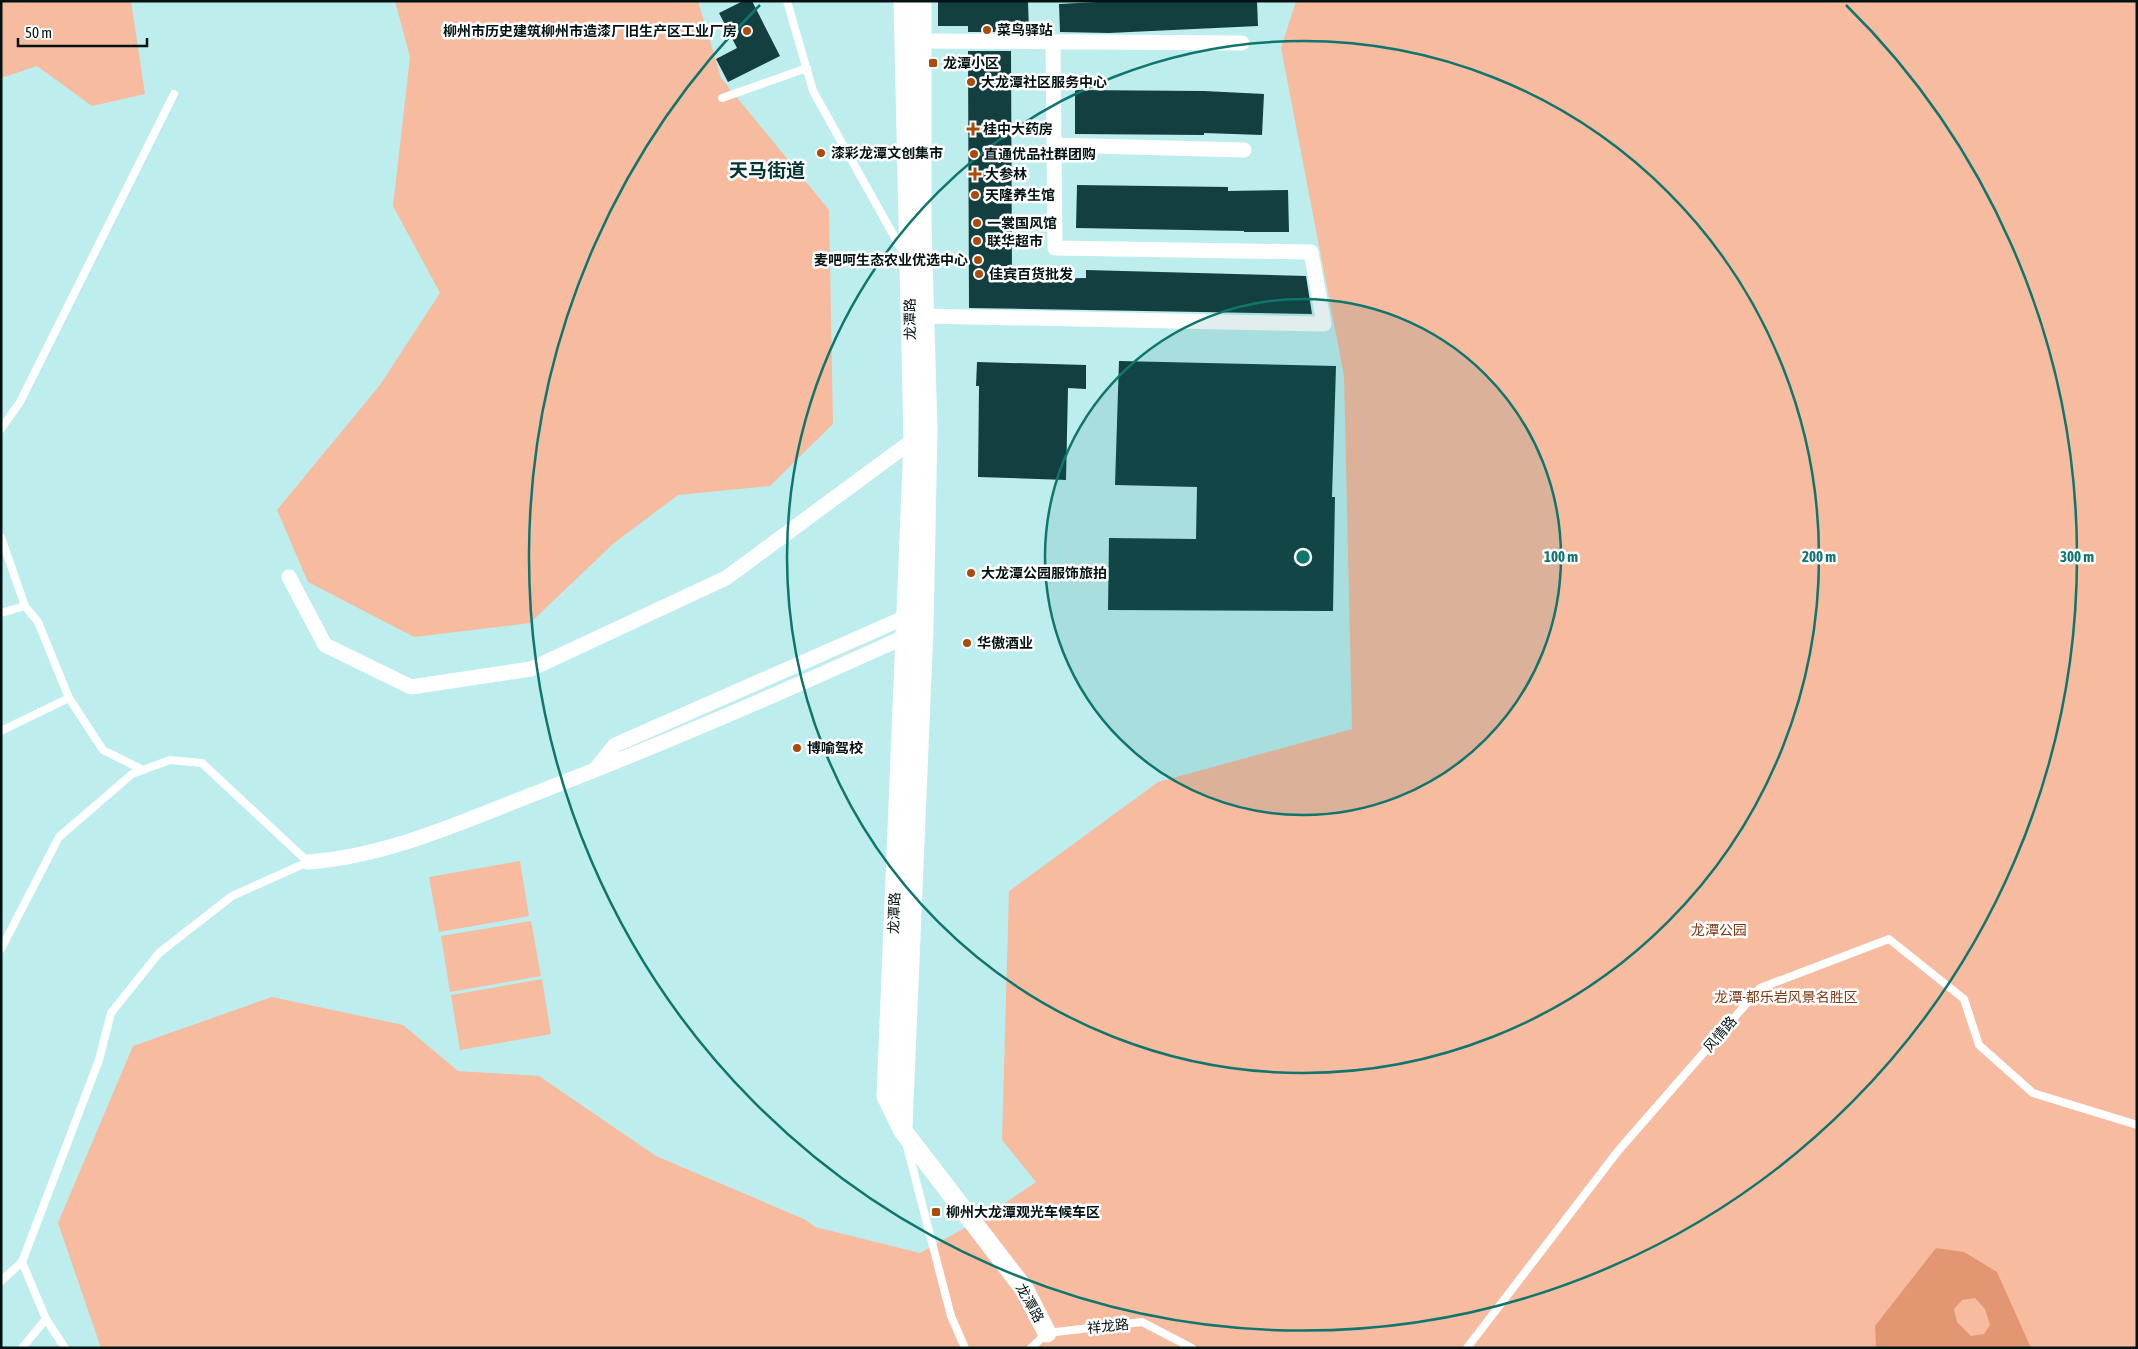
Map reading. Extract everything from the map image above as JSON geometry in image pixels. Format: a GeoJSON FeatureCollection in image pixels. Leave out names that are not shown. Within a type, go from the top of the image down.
{"type":"FeatureCollection","features":[{"type":"Feature","properties":{"kind":"street","name":"龙潭路"},"geometry":{"type":"LineString","coordinates":[[903,1],[909,262],[920,435]]}},
{"type":"Feature","properties":{"kind":"street","name":"龙潭路"},"geometry":{"type":"LineString","coordinates":[[912,691],[905,637],[915,613],[924,316],[922,1]]}},
{"type":"Feature","properties":{"kind":"street"},"geometry":{"type":"LineString","coordinates":[[921,40],[1242,43]]}},
{"type":"Feature","properties":{"kind":"street"},"geometry":{"type":"LineString","coordinates":[[924,316],[1324,324],[1311,252],[1054,248],[1053,42]]}},
{"type":"Feature","properties":{"kind":"street"},"geometry":{"type":"LineString","coordinates":[[1054,145],[1244,150]]}},
{"type":"Feature","properties":{"kind":"street"},"geometry":{"type":"LineString","coordinates":[[289,577],[325,646],[410,687],[531,669],[726,578],[920,435]]}},
{"type":"Feature","properties":{"kind":"street","name":"龙潭路"},"geometry":{"type":"LineString","coordinates":[[915,613],[924,629],[912,691],[886,1096],[903,1131],[1026,1290],[1047,1333]]}},
{"type":"Feature","properties":{"kind":"street"},"geometry":{"type":"LineString","coordinates":[[594,771],[615,745],[915,613]]}},
{"type":"Feature","properties":{"kind":"street"},"geometry":{"type":"LineString","coordinates":[[308,862],[333,860],[425,836],[594,771],[924,629]]}},
{"type":"Feature","properties":{"kind":"lane"},"geometry":{"type":"LineString","coordinates":[[787,1],[813,91],[909,262]]}},
{"type":"Feature","properties":{"kind":"lane"},"geometry":{"type":"LineString","coordinates":[[722,98],[807,68]]}},
{"type":"Feature","properties":{"kind":"lane"},"geometry":{"type":"LineString","coordinates":[[1,429],[20,402],[174,94]]}},
{"type":"Feature","properties":{"kind":"lane"},"geometry":{"type":"LineString","coordinates":[[1,536],[4,555],[25,606],[38,622],[69,698],[103,750],[143,770]]}},
{"type":"Feature","properties":{"kind":"lane"},"geometry":{"type":"LineString","coordinates":[[1,612],[25,606]]}},
{"type":"Feature","properties":{"kind":"lane"},"geometry":{"type":"LineString","coordinates":[[1,731],[69,698]]}},
{"type":"Feature","properties":{"kind":"lane"},"geometry":{"type":"LineString","coordinates":[[1,949],[59,836],[132,774],[170,760],[202,763],[308,862],[232,896],[159,953],[111,1013],[99,1060],[22,1262],[1,1281]]}},
{"type":"Feature","properties":{"kind":"lane","name":"风情路"},"geometry":{"type":"LineString","coordinates":[[1468,1348],[1618,1151],[1760,988],[1889,939],[1964,999],[1979,1045],[2033,1093],[2137,1124]]}},
{"type":"Feature","properties":{"kind":"lane"},"geometry":{"type":"LineString","coordinates":[[903,1131],[951,1316],[965,1348]]}},
{"type":"Feature","properties":{"kind":"lane"},"geometry":{"type":"LineString","coordinates":[[22,1262],[46,1319],[64,1348]]}},
{"type":"Feature","properties":{"kind":"lane"},"geometry":{"type":"LineString","coordinates":[[22,1348],[46,1319]]}},
{"type":"Feature","properties":{"kind":"lane","name":"祥龙路"},"geometry":{"type":"LineString","coordinates":[[1047,1333],[1142,1322],[1192,1348]]}},
{"type":"Feature","properties":{"kind":"lane"},"geometry":{"type":"LineString","coordinates":[[1031,1348],[1047,1333]]}},
{"type":"Feature","properties":{"kind":"green space"},"geometry":{"type":"Polygon","coordinates":[[[1,1],[131,1],[145,94],[92,106],[37,66],[1,78],[1,1]]]}},
{"type":"Feature","properties":{"kind":"green space"},"geometry":{"type":"Polygon","coordinates":[[[395,1],[698,1],[721,78],[829,210],[833,424],[770,486],[678,495],[614,543],[530,623],[414,637],[308,582],[277,510],[380,385],[440,293],[393,206],[410,57],[395,1]]]}},
{"type":"Feature","properties":{"kind":"green space","name":"龙潭-都乐岩风景名胜区"},"geometry":{"type":"Polygon","coordinates":[[[1296,1],[2137,1],[2137,1348],[101,1348],[58,1223],[133,1046],[272,997],[403,1025],[458,1071],[539,1076],[656,1156],[806,1220],[815,1227],[920,1253],[986,1216],[1036,1182],[1002,1140],[1009,891],[1158,782],[1352,729],[1344,376],[1281,48],[1296,1]]]}},
{"type":"Feature","properties":{"kind":"green space"},"geometry":{"type":"Polygon","coordinates":[[[520,861],[529,916],[439,932],[429,877],[520,861]]]}},
{"type":"Feature","properties":{"kind":"green space"},"geometry":{"type":"Polygon","coordinates":[[[531,921],[541,976],[450,992],[441,936],[531,921]]]}},
{"type":"Feature","properties":{"kind":"green space"},"geometry":{"type":"Polygon","coordinates":[[[542,979],[551,1034],[460,1050],[451,995],[542,979]]]}},
{"type":"Feature","properties":{"kind":"shaded area"},"geometry":{"type":"Polygon","coordinates":[[[1936,1248],[1964,1252],[1997,1272],[2031,1348],[1876,1348],[1875,1326],[1936,1248]],[[1975,1298],[1962,1300],[1954,1309],[1957,1322],[1971,1336],[1984,1334],[1990,1325],[1985,1309],[1975,1298]]]}},
{"type":"Feature","properties":{"kind":"building","name":"柳州市历史建筑柳州市造漆厂旧生产区工业厂房"},"geometry":{"type":"Polygon","coordinates":[[[743,1],[752,1],[780,56],[728,82],[716,59],[737,48],[719,13],[743,1]]]}},
{"type":"Feature","properties":{"kind":"building"},"geometry":{"type":"Polygon","coordinates":[[[938,1],[1028,1],[1029,32],[968,32],[968,26],[938,26],[938,1]]]}},
{"type":"Feature","properties":{"kind":"building"},"geometry":{"type":"Polygon","coordinates":[[[1116,1],[1257,1],[1258,26],[1109,33],[1060,32],[1059,4],[1116,1]]]}},
{"type":"Feature","properties":{"kind":"building"},"geometry":{"type":"Polygon","coordinates":[[[968,51],[1011,51],[1012,279],[1086,278],[1086,270],[1306,276],[1312,314],[969,308],[968,51]]]}},
{"type":"Feature","properties":{"kind":"building"},"geometry":{"type":"Polygon","coordinates":[[[1075,90],[1204,91],[1264,94],[1262,135],[1204,133],[1204,135],[1075,134],[1075,90]]]}},
{"type":"Feature","properties":{"kind":"building"},"geometry":{"type":"Polygon","coordinates":[[[1077,185],[1228,187],[1228,191],[1288,190],[1289,232],[1076,228],[1077,185]]]}},
{"type":"Feature","properties":{"kind":"building"},"geometry":{"type":"Polygon","coordinates":[[[1119,361],[1336,366],[1332,497],[1335,497],[1333,611],[1108,610],[1109,538],[1196,539],[1197,487],[1115,485],[1119,361]]]}},
{"type":"Feature","properties":{"kind":"building"},"geometry":{"type":"Polygon","coordinates":[[[977,362],[1086,365],[1086,389],[1068,388],[1066,480],[978,477],[979,386],[976,386],[977,362]]]}},
{"type":"Feature","properties":{"kind":"place","name":"菜鸟驿站"},"geometry":{"type":"Point","coordinates":[987,30]}},
{"type":"Feature","properties":{"kind":"place","name":"柳州市历史建筑柳州市造漆厂旧生产区工业厂房"},"geometry":{"type":"Point","coordinates":[747,31]}},
{"type":"Feature","properties":{"kind":"place","name":"龙潭小区"},"geometry":{"type":"Point","coordinates":[933,63]}},
{"type":"Feature","properties":{"kind":"place","name":"大龙潭社区服务中心"},"geometry":{"type":"Point","coordinates":[971,82]}},
{"type":"Feature","properties":{"kind":"place","name":"桂中大药房"},"geometry":{"type":"Point","coordinates":[973,129]}},
{"type":"Feature","properties":{"kind":"place","name":"漆彩龙潭文创集市"},"geometry":{"type":"Point","coordinates":[821,153]}},
{"type":"Feature","properties":{"kind":"place","name":"直通优品社群团购"},"geometry":{"type":"Point","coordinates":[974,154]}},
{"type":"Feature","properties":{"kind":"place","name":"大参林"},"geometry":{"type":"Point","coordinates":[975,174]}},
{"type":"Feature","properties":{"kind":"place","name":"天隆养生馆"},"geometry":{"type":"Point","coordinates":[975,195]}},
{"type":"Feature","properties":{"kind":"place","name":"一裳国风馆"},"geometry":{"type":"Point","coordinates":[977,223]}},
{"type":"Feature","properties":{"kind":"place","name":"联华超市"},"geometry":{"type":"Point","coordinates":[977,241]}},
{"type":"Feature","properties":{"kind":"place","name":"麦吧呵生态农业优选中心"},"geometry":{"type":"Point","coordinates":[978,260]}},
{"type":"Feature","properties":{"kind":"place","name":"佳宾百货批发"},"geometry":{"type":"Point","coordinates":[979,274]}},
{"type":"Feature","properties":{"kind":"place","name":"大龙潭公园服饰旅拍"},"geometry":{"type":"Point","coordinates":[971,573]}},
{"type":"Feature","properties":{"kind":"place","name":"华傲酒业"},"geometry":{"type":"Point","coordinates":[967,643]}},
{"type":"Feature","properties":{"kind":"place","name":"博喻驾校"},"geometry":{"type":"Point","coordinates":[797,748]}},
{"type":"Feature","properties":{"kind":"place","name":"柳州大龙潭观光车候车区"},"geometry":{"type":"Point","coordinates":[936,1212]}},
{"type":"Feature","properties":{"kind":"district","name":"天马街道"},"geometry":{"type":"Point","coordinates":[767,170]}},
{"type":"Feature","properties":{"kind":"park label","name":"龙潭公园"},"geometry":{"type":"Point","coordinates":[1719,930]}}]}
